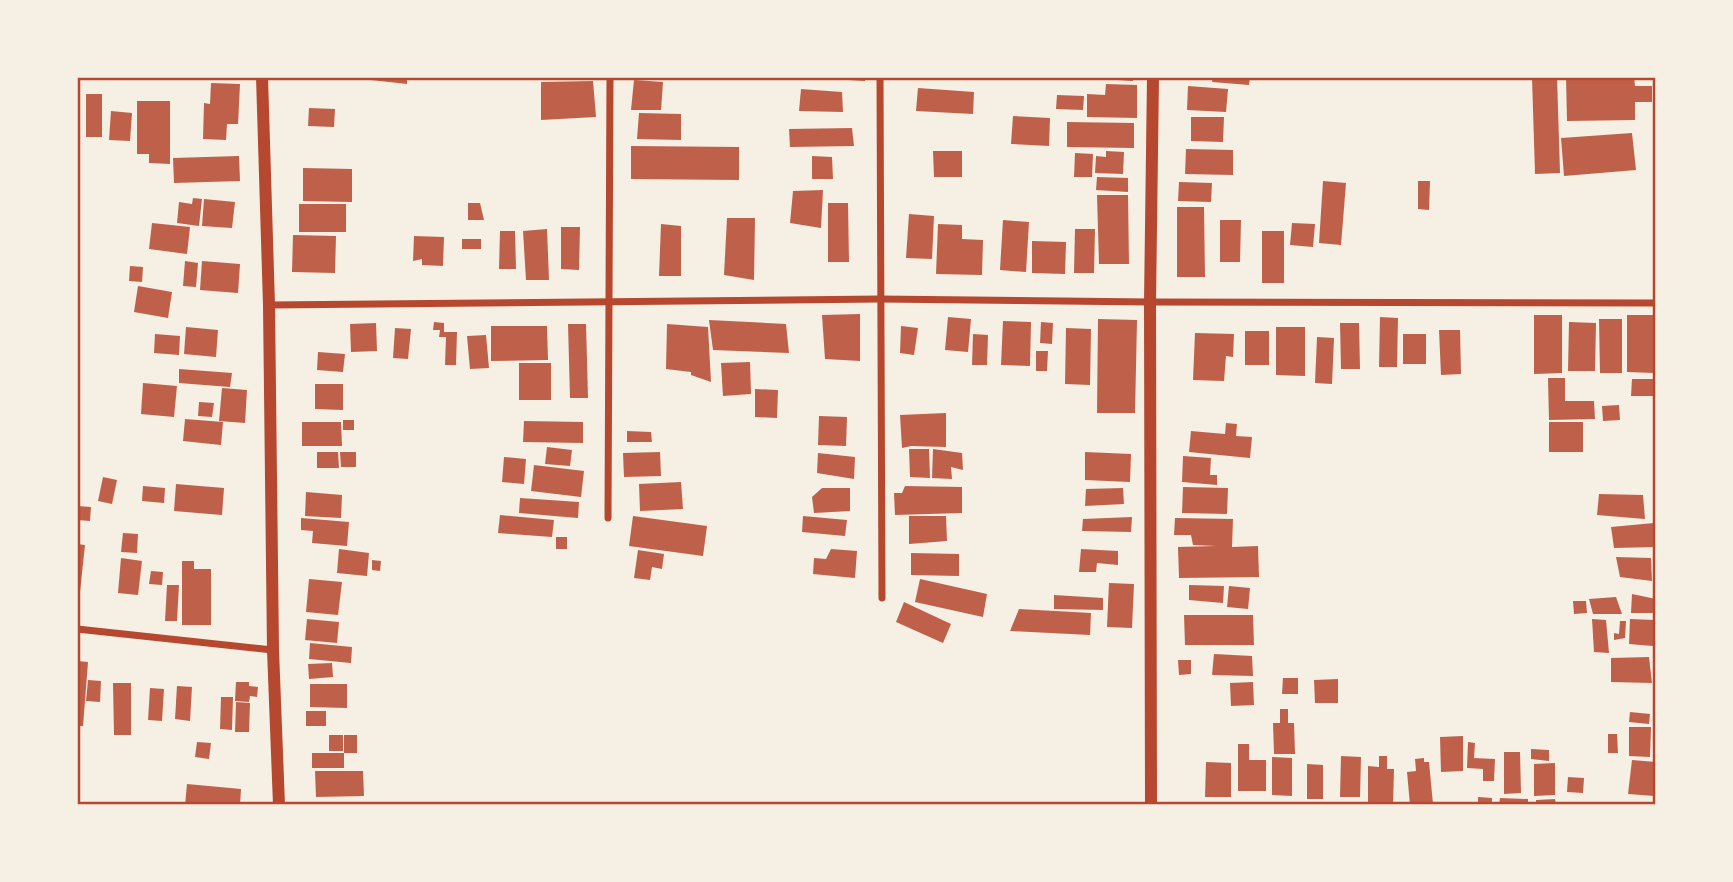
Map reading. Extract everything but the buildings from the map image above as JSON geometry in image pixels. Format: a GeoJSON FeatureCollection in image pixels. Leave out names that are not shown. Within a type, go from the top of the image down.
{"type":"FeatureCollection","features":[{"type":"Feature","properties":{"kind":"street"},"geometry":{"type":"LineString","coordinates":[[262,77],[269,305],[273,650],[279,805]]}},
{"type":"Feature","properties":{"kind":"street"},"geometry":{"type":"LineString","coordinates":[[608,518],[610,77]]}},
{"type":"Feature","properties":{"kind":"street"},"geometry":{"type":"LineString","coordinates":[[880,77],[881,598]]}},
{"type":"Feature","properties":{"kind":"street"},"geometry":{"type":"LineString","coordinates":[[1152,805],[1150,302],[1153,77]]}},
{"type":"Feature","properties":{"kind":"street"},"geometry":{"type":"LineString","coordinates":[[269,305],[880,299],[1656,303]]}},
{"type":"Feature","properties":{"kind":"street"},"geometry":{"type":"LineString","coordinates":[[77,629],[273,650]]}}]}
